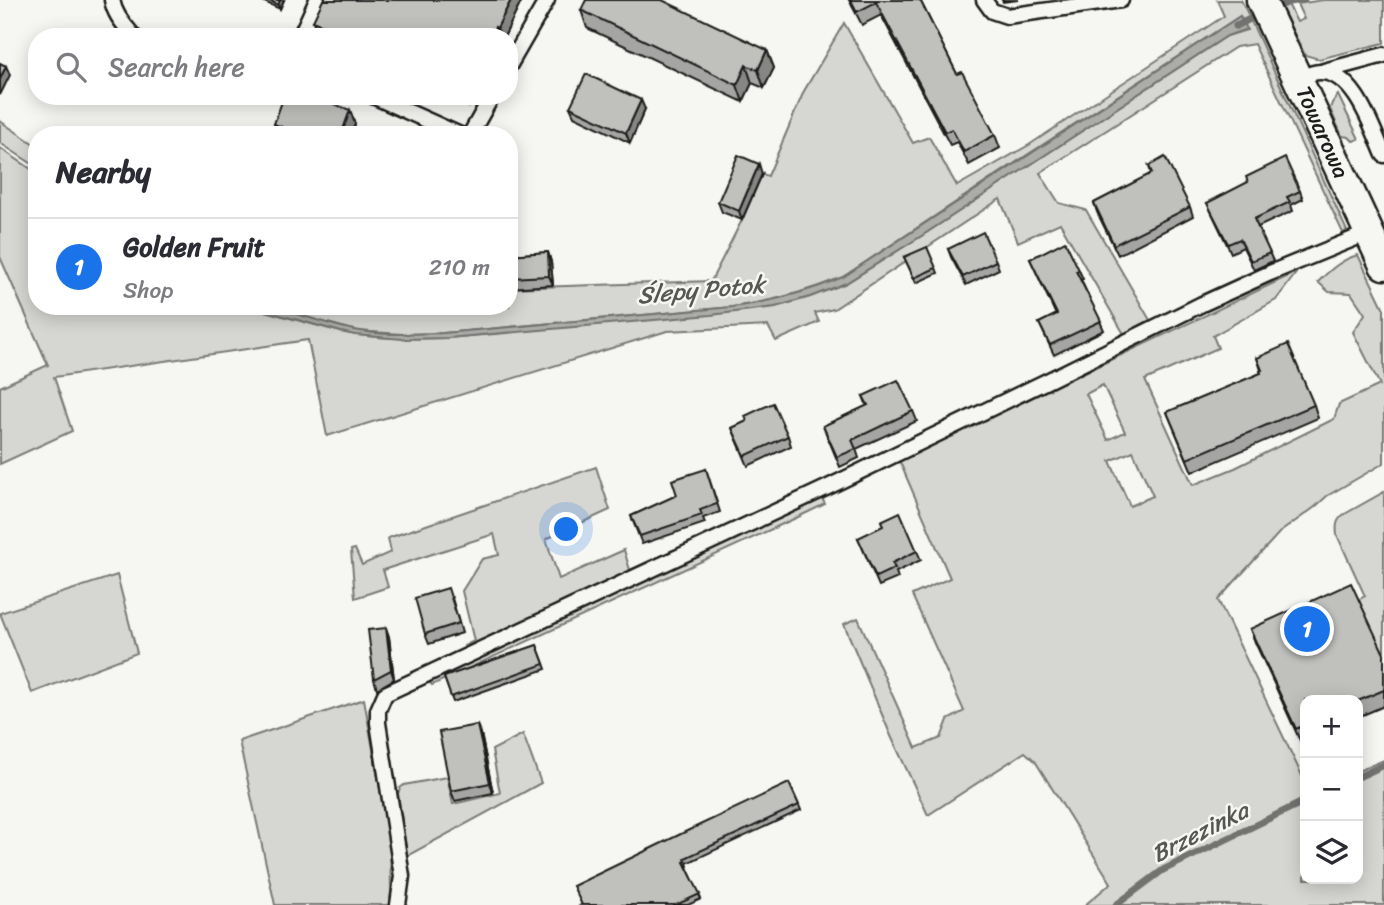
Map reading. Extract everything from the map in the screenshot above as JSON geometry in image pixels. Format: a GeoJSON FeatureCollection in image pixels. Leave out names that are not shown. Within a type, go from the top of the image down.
{"type":"FeatureCollection","features":[{"type":"Feature","properties":{"kind":"street","name":"Towarowa"},"geometry":{"type":"LineString","coordinates":[[1261,0],[1282,43],[1309,76],[1368,233],[1384,265]]}},
{"type":"Feature","properties":{"kind":"lane"},"geometry":{"type":"LineString","coordinates":[[112,0],[114,11],[126,28]]}},
{"type":"Feature","properties":{"kind":"lane"},"geometry":{"type":"LineString","coordinates":[[304,28],[317,0]]}},
{"type":"Feature","properties":{"kind":"lane"},"geometry":{"type":"LineString","coordinates":[[518,50],[547,0]]}},
{"type":"Feature","properties":{"kind":"lane"},"geometry":{"type":"LineString","coordinates":[[984,0],[992,11],[1007,16],[1121,0]]}},
{"type":"Feature","properties":{"kind":"lane"},"geometry":{"type":"LineString","coordinates":[[1309,76],[1384,55]]}},
{"type":"Feature","properties":{"kind":"lane"},"geometry":{"type":"LineString","coordinates":[[1309,76],[1337,76],[1352,90],[1384,155]]}},
{"type":"Feature","properties":{"kind":"lane"},"geometry":{"type":"LineString","coordinates":[[393,105],[440,126]]}},
{"type":"Feature","properties":{"kind":"lane"},"geometry":{"type":"LineString","coordinates":[[475,126],[487,105]]}},
{"type":"Feature","properties":{"kind":"lane"},"geometry":{"type":"LineString","coordinates":[[398,905],[402,876],[377,710],[385,694],[825,488],[1202,304],[1368,233]]}},
{"type":"Feature","properties":{"kind":"shaded area"},"geometry":{"type":"Polygon","coordinates":[[[1217,0],[1241,0],[1347,231],[1343,233],[1254,44],[1236,47],[1040,173],[1059,203],[1086,210],[1150,320],[1124,334],[1060,223],[1018,242],[1000,199],[834,309],[815,313],[819,322],[776,341],[768,326],[667,331],[327,436],[308,340],[54,377],[72,431],[0,464],[0,387],[48,365],[0,257],[0,148],[28,167],[28,315],[280,315],[354,334],[448,338],[775,307],[846,283],[923,235],[1227,36],[1247,30],[1240,16],[843,277],[802,292],[732,307],[443,333],[356,331],[298,315],[518,315],[518,288],[711,281],[762,174],[768,176],[804,91],[844,23],[913,143],[929,137],[957,186],[1029,145],[1224,16],[1217,0]]]}},
{"type":"Feature","properties":{"kind":"shaded area"},"geometry":{"type":"Polygon","coordinates":[[[1277,0],[1286,0],[1297,22],[1304,19],[1297,4],[1323,0],[1384,0],[1384,43],[1319,59],[1305,55],[1277,0]]]}},
{"type":"Feature","properties":{"kind":"shaded area"},"geometry":{"type":"Polygon","coordinates":[[[1240,16],[1247,29],[1227,36],[846,283],[810,297],[775,307],[711,315],[448,338],[403,339],[355,335],[280,315],[301,315],[366,332],[443,333],[732,307],[802,292],[843,277],[1240,16]]]}},
{"type":"Feature","properties":{"kind":"shaded area"},"geometry":{"type":"Polygon","coordinates":[[[1338,95],[1359,139],[1353,141],[1342,136],[1330,109],[1338,95]]]}},
{"type":"Feature","properties":{"kind":"shaded area"},"geometry":{"type":"Polygon","coordinates":[[[0,121],[28,140],[28,161],[0,143],[0,121]]]}},
{"type":"Feature","properties":{"kind":"shaded area"},"geometry":{"type":"Polygon","coordinates":[[[1358,255],[1384,309],[1384,463],[1327,496],[1279,533],[1218,600],[1300,772],[1300,884],[1363,884],[1363,769],[1384,760],[1384,905],[1085,905],[1111,883],[1035,761],[1025,752],[928,815],[844,624],[858,618],[916,748],[941,738],[948,720],[964,711],[912,595],[950,578],[899,460],[1297,272],[1276,300],[1213,336],[1218,348],[1145,380],[1193,485],[1235,468],[1334,419],[1339,404],[1380,385],[1353,332],[1365,314],[1351,293],[1329,292],[1318,282],[1347,259],[1358,255]],[[1103,385],[1086,394],[1108,440],[1125,432],[1103,385]],[[1133,451],[1110,461],[1130,506],[1153,496],[1133,451]]]}},
{"type":"Feature","properties":{"kind":"shaded area"},"geometry":{"type":"Polygon","coordinates":[[[596,467],[610,510],[546,539],[559,579],[624,550],[630,570],[673,550],[675,552],[466,651],[464,646],[474,641],[462,591],[482,559],[499,555],[494,534],[383,570],[388,587],[355,598],[351,550],[355,549],[362,565],[391,552],[388,538],[596,467]]]}},
{"type":"Feature","properties":{"kind":"shaded area"},"geometry":{"type":"Polygon","coordinates":[[[1384,492],[1384,657],[1358,600],[1365,596],[1337,535],[1337,529],[1343,515],[1384,492]]]}},
{"type":"Feature","properties":{"kind":"shaded area"},"geometry":{"type":"Polygon","coordinates":[[[822,498],[825,504],[798,517],[432,685],[429,682],[822,498]]]}},
{"type":"Feature","properties":{"kind":"shaded area"},"geometry":{"type":"Polygon","coordinates":[[[117,575],[137,653],[32,693],[0,613],[117,575]]]}},
{"type":"Feature","properties":{"kind":"shaded area"},"geometry":{"type":"Polygon","coordinates":[[[364,699],[390,844],[390,905],[275,905],[239,741],[364,699]]]}},
{"type":"Feature","properties":{"kind":"shaded area"},"geometry":{"type":"Polygon","coordinates":[[[523,734],[541,783],[407,856],[398,794],[400,788],[447,777],[453,804],[500,793],[492,750],[523,734]]]}},
{"type":"Feature","properties":{"kind":"building"},"geometry":{"type":"Polygon","coordinates":[[[323,0],[511,0],[497,28],[327,28],[313,21],[323,0]]]}},
{"type":"Feature","properties":{"kind":"building"},"geometry":{"type":"Polygon","coordinates":[[[586,0],[662,0],[767,50],[758,70],[746,65],[737,85],[581,10],[586,0]]]}},
{"type":"Feature","properties":{"kind":"building"},"geometry":{"type":"Polygon","coordinates":[[[851,0],[920,0],[957,74],[962,72],[995,135],[964,152],[952,129],[945,132],[876,2],[857,12],[851,0]]]}},
{"type":"Feature","properties":{"kind":"building"},"geometry":{"type":"Polygon","coordinates":[[[0,63],[6,66],[0,79],[0,63]]]}},
{"type":"Feature","properties":{"kind":"building"},"geometry":{"type":"Polygon","coordinates":[[[586,74],[641,100],[626,133],[570,107],[586,74]]]}},
{"type":"Feature","properties":{"kind":"building"},"geometry":{"type":"Polygon","coordinates":[[[281,105],[337,105],[350,110],[344,126],[274,124],[281,105]]]}},
{"type":"Feature","properties":{"kind":"building"},"geometry":{"type":"Polygon","coordinates":[[[738,155],[759,164],[739,211],[718,202],[738,155]]]}},
{"type":"Feature","properties":{"kind":"building"},"geometry":{"type":"Polygon","coordinates":[[[1165,157],[1190,207],[1114,245],[1094,203],[1152,173],[1149,166],[1165,157]]]}},
{"type":"Feature","properties":{"kind":"building"},"geometry":{"type":"Polygon","coordinates":[[[1285,158],[1300,191],[1287,197],[1290,202],[1254,219],[1270,253],[1251,261],[1240,239],[1228,244],[1207,203],[1248,182],[1246,177],[1285,158]]]}},
{"type":"Feature","properties":{"kind":"building"},"geometry":{"type":"Polygon","coordinates":[[[983,232],[996,261],[963,277],[948,249],[983,232]]]}},
{"type":"Feature","properties":{"kind":"building"},"geometry":{"type":"Polygon","coordinates":[[[1065,241],[1079,270],[1076,271],[1101,321],[1050,345],[1039,323],[1057,314],[1030,259],[1065,241]]]}},
{"type":"Feature","properties":{"kind":"building"},"geometry":{"type":"Polygon","coordinates":[[[927,247],[936,268],[914,278],[904,257],[927,247]]]}},
{"type":"Feature","properties":{"kind":"building"},"geometry":{"type":"Polygon","coordinates":[[[548,252],[549,276],[518,278],[518,254],[548,252]]]}},
{"type":"Feature","properties":{"kind":"building"},"geometry":{"type":"Polygon","coordinates":[[[1288,344],[1314,405],[1187,459],[1167,412],[1261,373],[1257,358],[1288,344]]]}},
{"type":"Feature","properties":{"kind":"building"},"geometry":{"type":"Polygon","coordinates":[[[898,380],[913,411],[852,440],[856,449],[837,457],[823,426],[868,405],[863,396],[898,380]]]}},
{"type":"Feature","properties":{"kind":"building"},"geometry":{"type":"Polygon","coordinates":[[[773,403],[788,436],[745,456],[732,428],[747,421],[745,416],[773,403]]]}},
{"type":"Feature","properties":{"kind":"building"},"geometry":{"type":"Polygon","coordinates":[[[706,469],[717,504],[700,510],[702,515],[640,536],[631,516],[677,495],[672,480],[706,469]]]}},
{"type":"Feature","properties":{"kind":"building"},"geometry":{"type":"Polygon","coordinates":[[[900,512],[917,551],[892,563],[895,568],[876,577],[858,538],[883,526],[881,521],[900,512]]]}},
{"type":"Feature","properties":{"kind":"building"},"geometry":{"type":"Polygon","coordinates":[[[1351,583],[1384,654],[1384,690],[1363,699],[1363,695],[1300,695],[1300,727],[1296,729],[1250,629],[1351,583]]]}},
{"type":"Feature","properties":{"kind":"building"},"geometry":{"type":"Polygon","coordinates":[[[448,588],[459,623],[425,634],[415,598],[448,588]]]}},
{"type":"Feature","properties":{"kind":"building"},"geometry":{"type":"Polygon","coordinates":[[[386,628],[391,670],[374,679],[368,630],[386,628]]]}},
{"type":"Feature","properties":{"kind":"building"},"geometry":{"type":"Polygon","coordinates":[[[537,645],[544,664],[451,697],[444,677],[537,645]]]}},
{"type":"Feature","properties":{"kind":"building"},"geometry":{"type":"Polygon","coordinates":[[[477,725],[490,783],[451,791],[439,732],[477,725]]]}},
{"type":"Feature","properties":{"kind":"building"},"geometry":{"type":"Polygon","coordinates":[[[789,783],[799,805],[685,858],[684,862],[700,894],[676,905],[582,905],[573,886],[789,783]]]}},
{"type":"Feature","properties":{"kind":"waterway","name":"Ślepy Potok"},"geometry":{"type":"LineString","coordinates":[[1271,10],[1289,2],[1304,0]]}},
{"type":"Feature","properties":{"kind":"waterway"},"geometry":{"type":"LineString","coordinates":[[1236,26],[1260,14]]}},
{"type":"Feature","properties":{"kind":"waterway","name":"Brzezinka"},"geometry":{"type":"LineString","coordinates":[[1363,775],[1384,765]]}},
{"type":"Feature","properties":{"kind":"waterway","name":"Brzezinka"},"geometry":{"type":"LineString","coordinates":[[1116,905],[1163,870],[1300,803]]}},
{"type":"Feature","properties":{"kind":"place","name":"Golden Fruit"},"geometry":{"type":"Point","coordinates":[1307,629]}}]}
